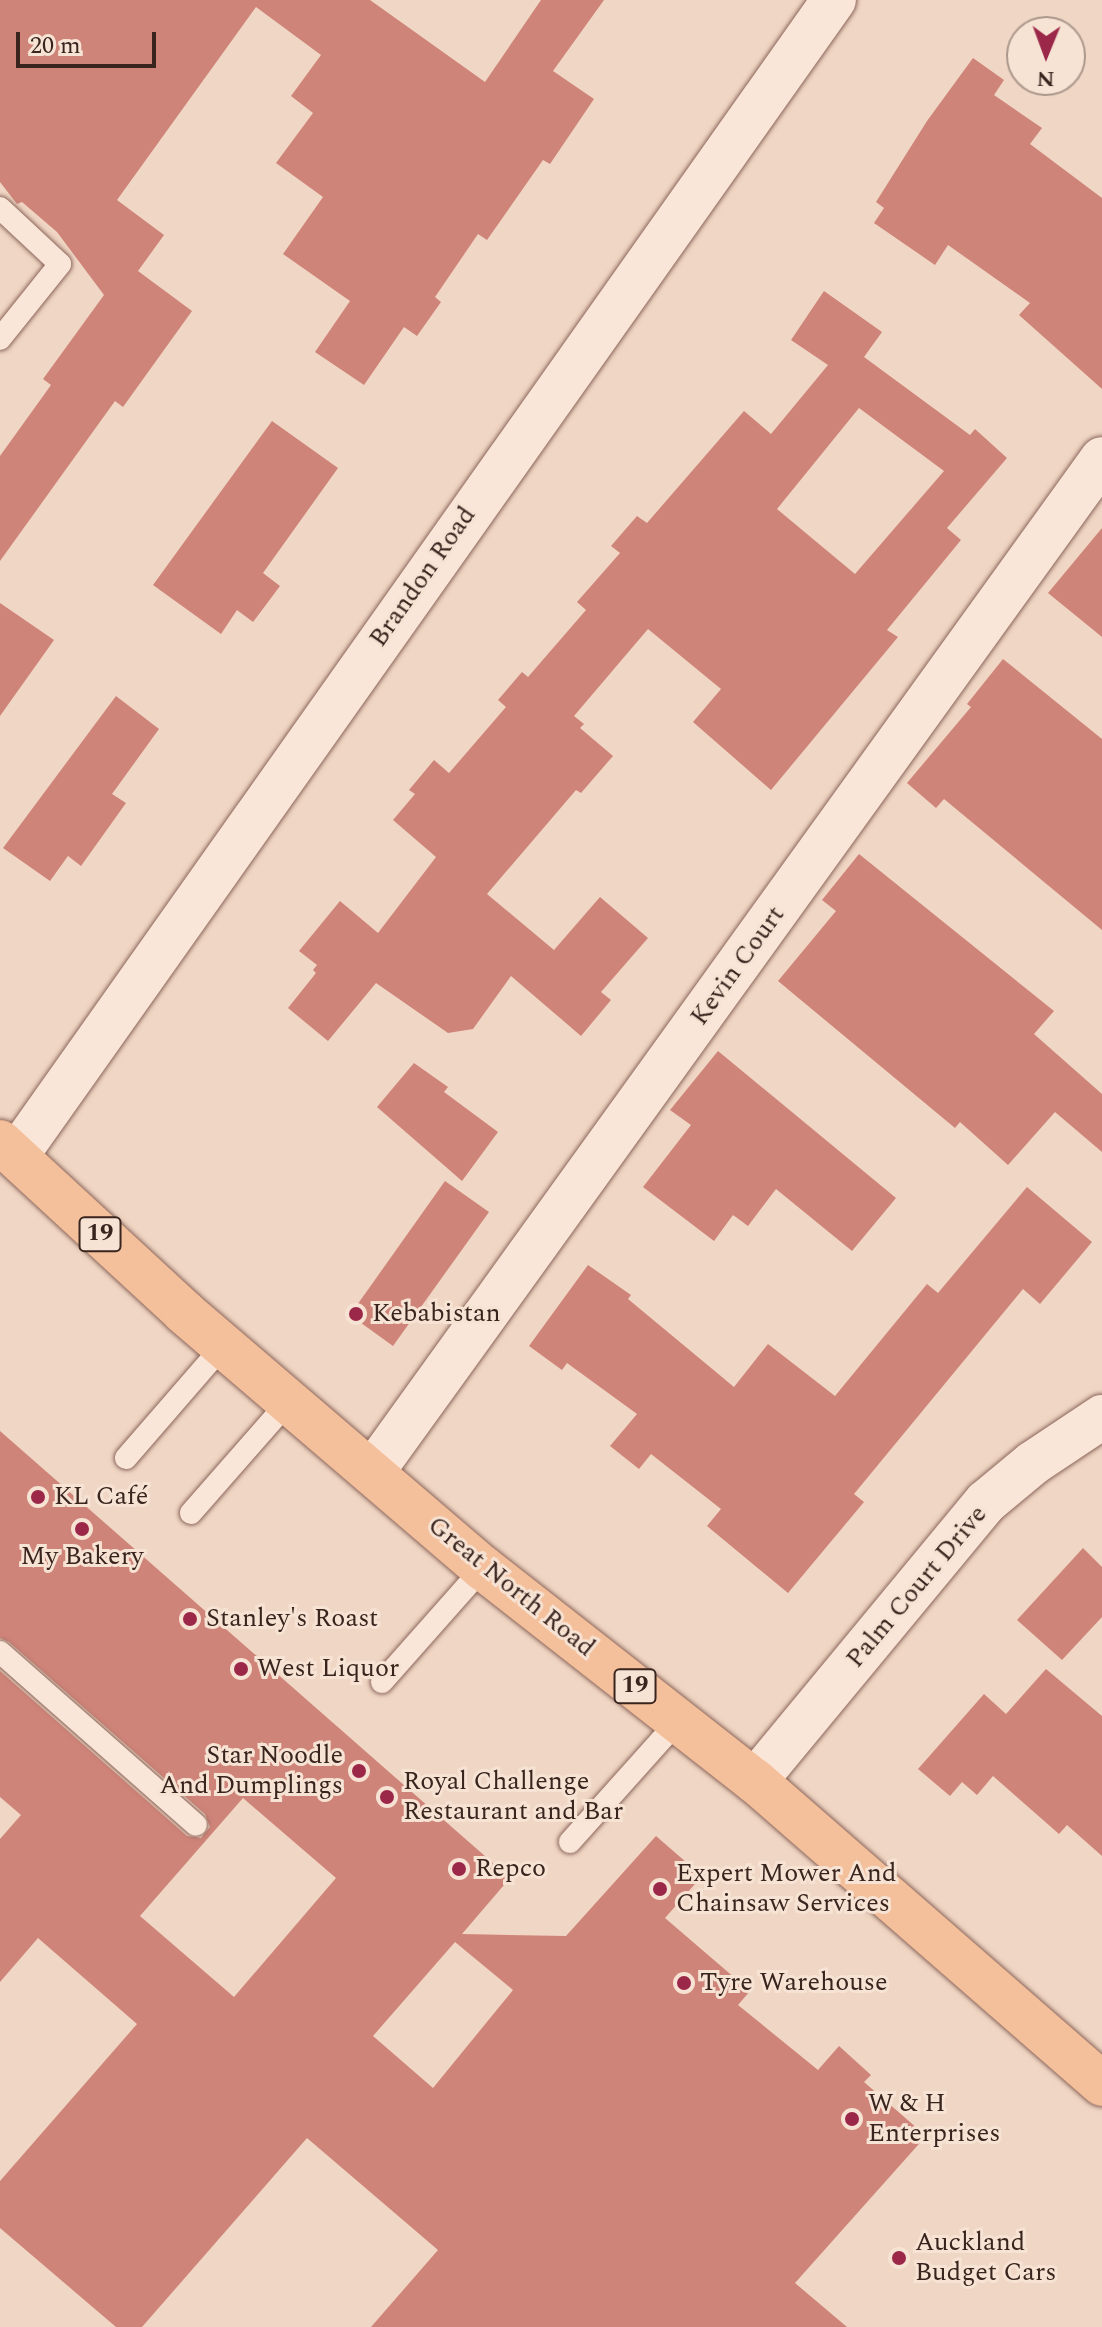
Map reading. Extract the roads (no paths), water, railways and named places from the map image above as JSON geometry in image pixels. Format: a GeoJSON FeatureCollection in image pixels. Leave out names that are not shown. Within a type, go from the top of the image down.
{"type":"FeatureCollection","features":[{"type":"Feature","properties":{"kind":"main road","name":"Great North Road"},"geometry":{"type":"LineString","coordinates":[[8,1149],[184,1312],[483,1568],[755,1781],[1102,2084]]}},
{"type":"Feature","properties":{"kind":"street","name":"Brandon Road"},"geometry":{"type":"LineString","coordinates":[[8,1149],[834,0]]}},
{"type":"Feature","properties":{"kind":"street","name":"Kevin Court"},"geometry":{"type":"LineString","coordinates":[[373,1471],[1102,459]]}},
{"type":"Feature","properties":{"kind":"street","name":"Palm Court Drive"},"geometry":{"type":"LineString","coordinates":[[755,1781],[986,1502],[1033,1463],[1102,1417]]}},
{"type":"Feature","properties":{"kind":"lane"},"geometry":{"type":"LineString","coordinates":[[0,208],[60,264],[0,339]]}},
{"type":"Feature","properties":{"kind":"lane"},"geometry":{"type":"LineString","coordinates":[[126,1458],[224,1345]]}},
{"type":"Feature","properties":{"kind":"lane"},"geometry":{"type":"LineString","coordinates":[[191,1513],[289,1401]]}},
{"type":"Feature","properties":{"kind":"lane"},"geometry":{"type":"LineString","coordinates":[[382,1682],[483,1568]]}},
{"type":"Feature","properties":{"kind":"lane"},"geometry":{"type":"LineString","coordinates":[[0,1652],[196,1825]]}},
{"type":"Feature","properties":{"kind":"lane"},"geometry":{"type":"LineString","coordinates":[[570,1842],[678,1721]]}},
{"type":"Feature","properties":{"kind":"place","name":"Kebabistan"},"geometry":{"type":"Point","coordinates":[356,1314]}},
{"type":"Feature","properties":{"kind":"place","name":"KL Café"},"geometry":{"type":"Point","coordinates":[38,1497]}},
{"type":"Feature","properties":{"kind":"place","name":"My Bakery"},"geometry":{"type":"Point","coordinates":[82,1529]}},
{"type":"Feature","properties":{"kind":"place","name":"Stanley's Roast"},"geometry":{"type":"Point","coordinates":[190,1619]}},
{"type":"Feature","properties":{"kind":"place","name":"West Liquor"},"geometry":{"type":"Point","coordinates":[241,1669]}},
{"type":"Feature","properties":{"kind":"place","name":"Star Noodle And Dumplings"},"geometry":{"type":"Point","coordinates":[359,1771]}},
{"type":"Feature","properties":{"kind":"place","name":"Royal Challenge Restaurant and Bar"},"geometry":{"type":"Point","coordinates":[387,1797]}},
{"type":"Feature","properties":{"kind":"place","name":"Repco"},"geometry":{"type":"Point","coordinates":[459,1869]}},
{"type":"Feature","properties":{"kind":"place","name":"Expert Mower And Chainsaw Services"},"geometry":{"type":"Point","coordinates":[660,1889]}},
{"type":"Feature","properties":{"kind":"place","name":"Tyre Warehouse"},"geometry":{"type":"Point","coordinates":[684,1983]}},
{"type":"Feature","properties":{"kind":"place","name":"W & H Enterprises"},"geometry":{"type":"Point","coordinates":[852,2119]}},
{"type":"Feature","properties":{"kind":"place","name":"Auckland Budget Cars"},"geometry":{"type":"Point","coordinates":[899,2258]}}]}
